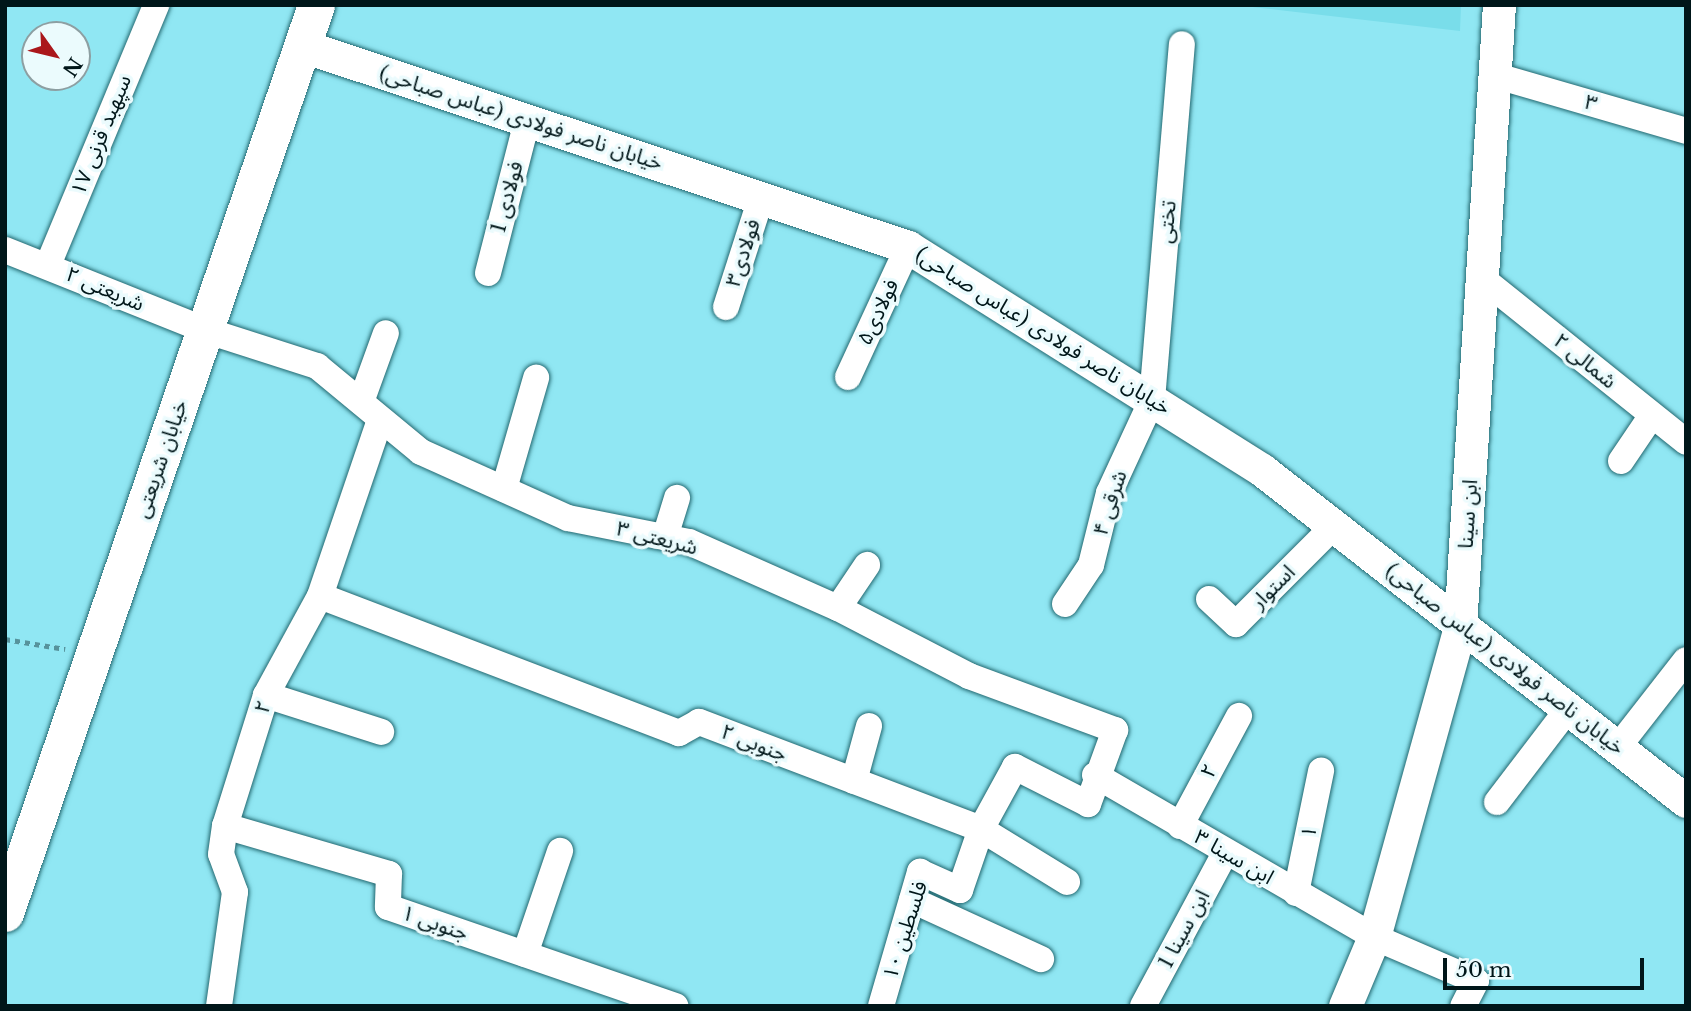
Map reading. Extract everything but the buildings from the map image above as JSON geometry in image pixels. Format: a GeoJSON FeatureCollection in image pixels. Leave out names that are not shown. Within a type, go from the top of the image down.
{"type":"FeatureCollection","features":[{"type":"Feature","properties":{"kind":"main road","name":"خیابان شریعتی"},"geometry":{"type":"LineString","coordinates":[[5,913],[316,5]]}},
{"type":"Feature","properties":{"kind":"street","name":"سپهبد قرنی ۱۷"},"geometry":{"type":"LineString","coordinates":[[48,265],[156,5]]}},
{"type":"Feature","properties":{"kind":"street","name":"ابن سینا"},"geometry":{"type":"LineString","coordinates":[[1345,1006],[1374,937],[1460,626],[1497,76],[1499,5]]}},
{"type":"Feature","properties":{"kind":"street","name":"تختی"},"geometry":{"type":"LineString","coordinates":[[1152,400],[1182,44]]}},
{"type":"Feature","properties":{"kind":"street","name":"خیابان ناصر فولادی (عباس صباحی)"},"geometry":{"type":"LineString","coordinates":[[303,46],[908,247],[1152,400],[1335,525],[1460,626],[1686,801]]}},
{"type":"Feature","properties":{"kind":"street","name":"۳"},"geometry":{"type":"LineString","coordinates":[[1497,76],[1686,131]]}},
{"type":"Feature","properties":{"kind":"street","name":"فولادی 1"},"geometry":{"type":"LineString","coordinates":[[488,273],[527,121]]}},
{"type":"Feature","properties":{"kind":"street","name":"فولادی۳"},"geometry":{"type":"LineString","coordinates":[[726,307],[761,198]]}},
{"type":"Feature","properties":{"kind":"street","name":"فولادی۵"},"geometry":{"type":"LineString","coordinates":[[848,377],[908,247]]}},
{"type":"Feature","properties":{"kind":"street","name":"شریعتی ۲"},"geometry":{"type":"LineString","coordinates":[[6,252],[48,265],[205,330]]}},
{"type":"Feature","properties":{"kind":"street","name":"۲ شمالی"},"geometry":{"type":"LineString","coordinates":[[1484,281],[1686,442]]}},
{"type":"Feature","properties":{"kind":"street","name":"شریعتی ۳"},"geometry":{"type":"LineString","coordinates":[[205,330],[317,366],[361,402],[379,423],[421,452],[568,518],[665,537],[838,608],[969,676],[1115,730],[1095,775]]}},
{"type":"Feature","properties":{"kind":"street"},"geometry":{"type":"LineString","coordinates":[[361,402],[386,332]]}},
{"type":"Feature","properties":{"kind":"street"},"geometry":{"type":"LineString","coordinates":[[504,489],[536,378]]}},
{"type":"Feature","properties":{"kind":"street","name":"۴ شرقی"},"geometry":{"type":"LineString","coordinates":[[1065,604],[1091,565],[1109,493],[1152,400]]}},
{"type":"Feature","properties":{"kind":"street"},"geometry":{"type":"LineString","coordinates":[[1621,461],[1652,415]]}},
{"type":"Feature","properties":{"kind":"street","name":"۲"},"geometry":{"type":"LineString","coordinates":[[219,1006],[235,892],[221,854],[225,826],[267,695],[320,596],[379,423]]}},
{"type":"Feature","properties":{"kind":"street"},"geometry":{"type":"LineString","coordinates":[[665,537],[677,498]]}},
{"type":"Feature","properties":{"kind":"street","name":"استوار"},"geometry":{"type":"LineString","coordinates":[[1209,599],[1236,624],[1335,525]]}},
{"type":"Feature","properties":{"kind":"street"},"geometry":{"type":"LineString","coordinates":[[838,608],[866,565]]}},
{"type":"Feature","properties":{"kind":"street","name":"۲ جنوبی"},"geometry":{"type":"LineString","coordinates":[[320,596],[679,733],[699,722],[981,829]]}},
{"type":"Feature","properties":{"kind":"street"},"geometry":{"type":"LineString","coordinates":[[1618,747],[1686,660]]}},
{"type":"Feature","properties":{"kind":"street"},"geometry":{"type":"LineString","coordinates":[[267,695],[381,732]]}},
{"type":"Feature","properties":{"kind":"street"},"geometry":{"type":"LineString","coordinates":[[1497,802],[1567,709]]}},
{"type":"Feature","properties":{"kind":"street","name":"۲"},"geometry":{"type":"LineString","coordinates":[[1180,826],[1239,716]]}},
{"type":"Feature","properties":{"kind":"street"},"geometry":{"type":"LineString","coordinates":[[854,781],[869,726]]}},
{"type":"Feature","properties":{"kind":"street"},"geometry":{"type":"LineString","coordinates":[[1067,882],[981,829],[1015,767],[1088,804],[1095,775]]}},
{"type":"Feature","properties":{"kind":"street","name":"۱"},"geometry":{"type":"LineString","coordinates":[[1296,893],[1321,771]]}},
{"type":"Feature","properties":{"kind":"street","name":"ابن سینا ۳"},"geometry":{"type":"LineString","coordinates":[[1095,775],[1225,853],[1374,937],[1476,981],[1463,1006]]}},
{"type":"Feature","properties":{"kind":"street","name":"۱ جنوبی"},"geometry":{"type":"LineString","coordinates":[[225,826],[389,874],[388,907],[675,1006]]}},
{"type":"Feature","properties":{"kind":"street","name":"فلسطین ۱۰"},"geometry":{"type":"LineString","coordinates":[[889,1003],[920,872],[960,890],[981,829]]}},
{"type":"Feature","properties":{"kind":"street"},"geometry":{"type":"LineString","coordinates":[[525,954],[560,851]]}},
{"type":"Feature","properties":{"kind":"street","name":"ابن سینا 1"},"geometry":{"type":"LineString","coordinates":[[1143,1006],[1225,853]]}},
{"type":"Feature","properties":{"kind":"street"},"geometry":{"type":"LineString","coordinates":[[912,900],[1041,959]]}},
{"type":"Feature","properties":{"kind":"path"},"geometry":{"type":"LineString","coordinates":[[5,639],[93,656]]}},
{"type":"Feature","properties":{"kind":"shaded area"},"geometry":{"type":"Polygon","coordinates":[[[1235,5],[1461,5],[1460,31],[1235,5]]]}}]}
